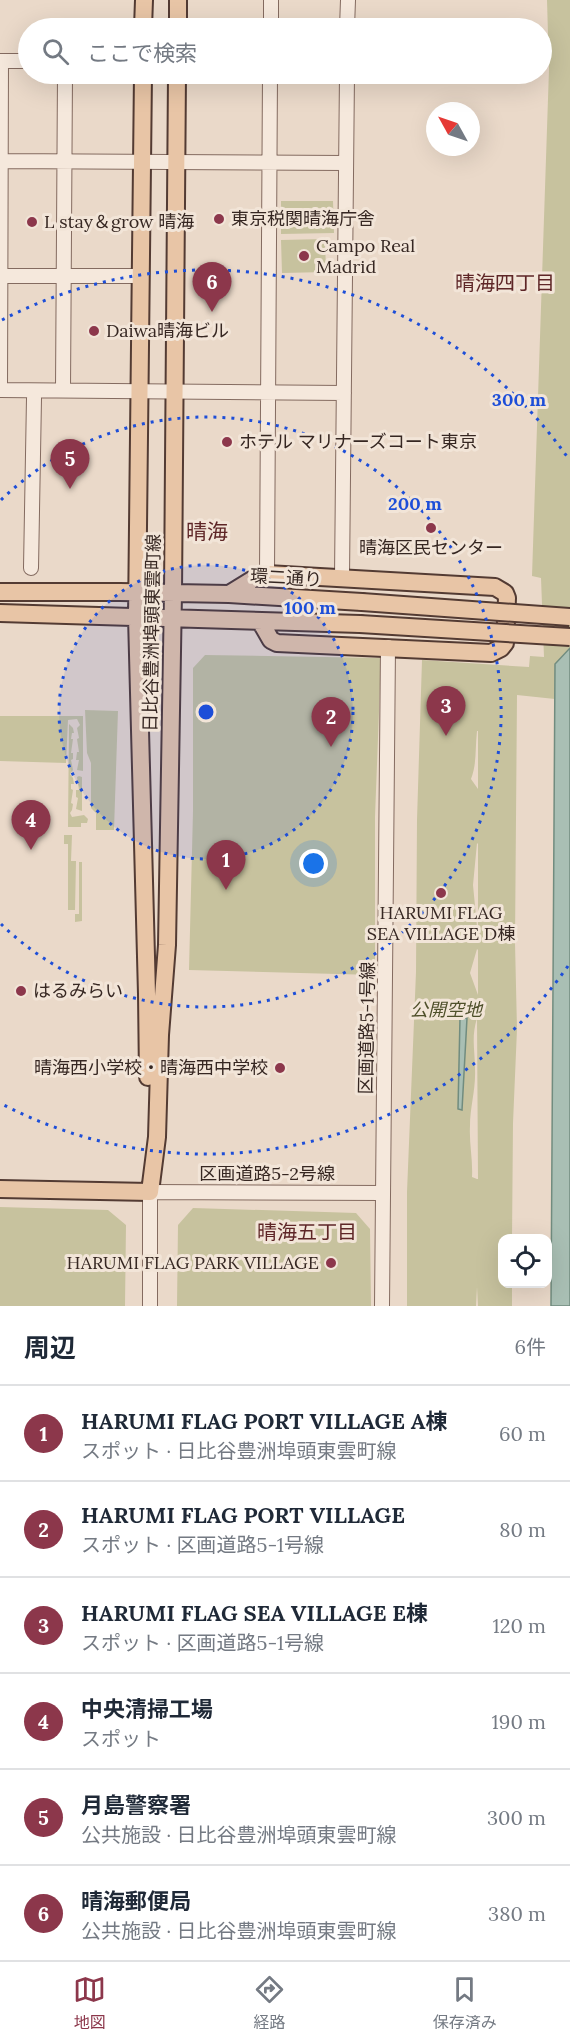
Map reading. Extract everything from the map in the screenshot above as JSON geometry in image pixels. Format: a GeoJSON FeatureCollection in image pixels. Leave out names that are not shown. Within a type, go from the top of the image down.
{"type":"FeatureCollection","features":[{"type":"Feature","properties":{"kind":"main road"},"geometry":{"type":"LineString","coordinates":[[143,18],[144,0]]}},
{"type":"Feature","properties":{"kind":"main road"},"geometry":{"type":"LineString","coordinates":[[178,0],[178,18]]}},
{"type":"Feature","properties":{"kind":"main road","name":"日比谷豊洲埠頭東雲町線"},"geometry":{"type":"LineString","coordinates":[[143,84],[137,617],[150,1192]]}},
{"type":"Feature","properties":{"kind":"main road","name":"日比谷豊洲埠頭東雲町線"},"geometry":{"type":"LineString","coordinates":[[150,1192],[157,1137],[160,1035],[167,945],[173,618],[177,84]]}},
{"type":"Feature","properties":{"kind":"main road"},"geometry":{"type":"LineString","coordinates":[[229,594],[255,578],[267,574],[495,587],[505,593],[507,598],[505,644],[491,653],[277,643],[270,640],[260,621]]}},
{"type":"Feature","properties":{"kind":"main road","name":"環二通り"},"geometry":{"type":"LineString","coordinates":[[0,592],[229,594],[570,617]]}},
{"type":"Feature","properties":{"kind":"main road"},"geometry":{"type":"LineString","coordinates":[[0,613],[360,624],[570,637]]}},
{"type":"Feature","properties":{"kind":"main road"},"geometry":{"type":"LineString","coordinates":[[146,945],[156,945],[161,942],[168,894]]}},
{"type":"Feature","properties":{"kind":"main road"},"geometry":{"type":"LineString","coordinates":[[0,1189],[150,1192]]}},
{"type":"Feature","properties":{"kind":"street"},"geometry":{"type":"LineString","coordinates":[[271,0],[271,18]]}},
{"type":"Feature","properties":{"kind":"street"},"geometry":{"type":"LineString","coordinates":[[347,18],[348,0]]}},
{"type":"Feature","properties":{"kind":"street"},"geometry":{"type":"LineString","coordinates":[[18,61],[0,61],[0,390],[344,393]]}},
{"type":"Feature","properties":{"kind":"street"},"geometry":{"type":"LineString","coordinates":[[63,389],[65,84]]}},
{"type":"Feature","properties":{"kind":"street"},"geometry":{"type":"LineString","coordinates":[[267,574],[270,84]]}},
{"type":"Feature","properties":{"kind":"street"},"geometry":{"type":"LineString","coordinates":[[342,578],[347,84]]}},
{"type":"Feature","properties":{"kind":"street"},"geometry":{"type":"LineString","coordinates":[[1,161],[346,164]]}},
{"type":"Feature","properties":{"kind":"street"},"geometry":{"type":"LineString","coordinates":[[1,276],[140,276]]}},
{"type":"Feature","properties":{"kind":"street"},"geometry":{"type":"LineString","coordinates":[[31,568],[34,398]]}},
{"type":"Feature","properties":{"kind":"street","name":"区画道路5-1号線"},"geometry":{"type":"LineString","coordinates":[[382,1306],[388,647]]}},
{"type":"Feature","properties":{"kind":"street"},"geometry":{"type":"LineString","coordinates":[[150,1192],[150,1306]]}},
{"type":"Feature","properties":{"kind":"street","name":"区画道路5-2号線"},"geometry":{"type":"LineString","coordinates":[[150,1192],[383,1193]]}},
{"type":"Feature","properties":{"kind":"green space","name":"公開空地"},"geometry":{"type":"Polygon","coordinates":[[[547,0],[570,0],[570,648],[555,664],[555,699],[517,695],[515,943],[517,1029],[512,1234],[498,1234],[498,1288],[512,1288],[512,1306],[478,1306],[477,1287],[476,1306],[407,1306],[407,1192],[416,972],[417,820],[422,660],[529,667],[530,656],[544,657],[541,578],[532,576],[548,84],[552,84],[552,18],[548,18],[547,0]],[[478,731],[471,779],[478,789],[478,731]],[[478,844],[473,885],[478,937],[478,844]],[[478,950],[470,973],[478,995],[478,950]],[[477,1018],[470,1132],[472,1177],[478,1179],[477,1018]]]}},
{"type":"Feature","properties":{"kind":"green space"},"geometry":{"type":"Polygon","coordinates":[[[281,201],[333,201],[334,233],[281,234],[281,201]]]}},
{"type":"Feature","properties":{"kind":"green space","name":"Campo Real Madrid"},"geometry":{"type":"Polygon","coordinates":[[[325,239],[326,272],[282,273],[281,240],[325,239]]]}},
{"type":"Feature","properties":{"kind":"green space"},"geometry":{"type":"Polygon","coordinates":[[[205,655],[381,658],[375,817],[375,975],[189,970],[193,811],[193,668],[205,655]]]}},
{"type":"Feature","properties":{"kind":"green space"},"geometry":{"type":"Polygon","coordinates":[[[85,710],[118,711],[114,830],[96,830],[96,813],[91,808],[91,763],[87,753],[85,710]]]}},
{"type":"Feature","properties":{"kind":"green space"},"geometry":{"type":"Polygon","coordinates":[[[0,716],[83,716],[83,771],[77,770],[79,760],[76,760],[77,752],[79,752],[77,739],[79,738],[77,728],[80,725],[77,719],[68,720],[66,763],[0,761],[0,716]]]}},
{"type":"Feature","properties":{"kind":"green space"},"geometry":{"type":"Polygon","coordinates":[[[69,724],[74,733],[71,739],[73,739],[71,753],[73,753],[73,759],[71,760],[73,770],[70,774],[74,784],[71,784],[73,790],[71,803],[73,804],[70,813],[72,817],[84,815],[88,819],[87,823],[81,823],[81,827],[68,827],[69,724]]]}},
{"type":"Feature","properties":{"kind":"green space"},"geometry":{"type":"Polygon","coordinates":[[[77,777],[82,777],[82,811],[76,809],[78,798],[76,790],[79,790],[77,777]]]}},
{"type":"Feature","properties":{"kind":"green space"},"geometry":{"type":"Polygon","coordinates":[[[64,835],[72,835],[71,861],[76,861],[75,910],[68,910],[68,844],[64,844],[64,835]]]}},
{"type":"Feature","properties":{"kind":"green space"},"geometry":{"type":"Polygon","coordinates":[[[79,862],[82,862],[82,921],[75,922],[75,914],[79,914],[79,862]]]}},
{"type":"Feature","properties":{"kind":"green space"},"geometry":{"type":"Polygon","coordinates":[[[0,1207],[108,1210],[126,1225],[125,1306],[0,1306],[0,1207]]]}},
{"type":"Feature","properties":{"kind":"green space"},"geometry":{"type":"Polygon","coordinates":[[[193,1208],[356,1213],[370,1229],[371,1306],[177,1306],[178,1225],[193,1208]]]}},
{"type":"Feature","properties":{"kind":"shaded area"},"geometry":{"type":"Polygon","coordinates":[[[570,648],[570,1306],[551,1306],[555,664],[570,648]]]}},
{"type":"Feature","properties":{"kind":"shaded area"},"geometry":{"type":"Polygon","coordinates":[[[460,1018],[467,1018],[462,1110],[458,1109],[460,1018]]]}},
{"type":"Feature","properties":{"kind":"place","name":"東京税関晴海庁舎"},"geometry":{"type":"Point","coordinates":[219,219]}},
{"type":"Feature","properties":{"kind":"place","name":"L stay＆grow 晴海"},"geometry":{"type":"Point","coordinates":[32,222]}},
{"type":"Feature","properties":{"kind":"place","name":"Campo Real Madrid"},"geometry":{"type":"Point","coordinates":[304,256]}},
{"type":"Feature","properties":{"kind":"place","name":"晴海郵便局"},"geometry":{"type":"Point","coordinates":[212,312]}},
{"type":"Feature","properties":{"kind":"place","name":"Daiwa晴海ビル"},"geometry":{"type":"Point","coordinates":[94,331]}},
{"type":"Feature","properties":{"kind":"place","name":"ホテル マリナーズコート東京"},"geometry":{"type":"Point","coordinates":[227,442]}},
{"type":"Feature","properties":{"kind":"place","name":"月島警察署"},"geometry":{"type":"Point","coordinates":[70,489]}},
{"type":"Feature","properties":{"kind":"place","name":"晴海区民センター"},"geometry":{"type":"Point","coordinates":[431,528]}},
{"type":"Feature","properties":{"kind":"place","name":"HARUMI FLAG SEA VILLAGE E棟"},"geometry":{"type":"Point","coordinates":[446,736]}},
{"type":"Feature","properties":{"kind":"place","name":"HARUMI FLAG PORT VILLAGE"},"geometry":{"type":"Point","coordinates":[331,747]}},
{"type":"Feature","properties":{"kind":"place","name":"中央清掃工場"},"geometry":{"type":"Point","coordinates":[31,850]}},
{"type":"Feature","properties":{"kind":"place","name":"HARUMI FLAG PORT VILLAGE A棟"},"geometry":{"type":"Point","coordinates":[226,890]}},
{"type":"Feature","properties":{"kind":"place","name":"HARUMI FLAG SEA VILLAGE D棟"},"geometry":{"type":"Point","coordinates":[441,893]}},
{"type":"Feature","properties":{"kind":"place","name":"はるみらい"},"geometry":{"type":"Point","coordinates":[21,991]}},
{"type":"Feature","properties":{"kind":"place","name":"晴海西小学校・晴海西中学校"},"geometry":{"type":"Point","coordinates":[280,1068]}},
{"type":"Feature","properties":{"kind":"place","name":"HARUMI FLAG PARK VILLAGE"},"geometry":{"type":"Point","coordinates":[331,1263]}},
{"type":"Feature","properties":{"kind":"district","name":"晴海四丁目"},"geometry":{"type":"Point","coordinates":[505,283]}},
{"type":"Feature","properties":{"kind":"district","name":"晴海"},"geometry":{"type":"Point","coordinates":[207,532]}},
{"type":"Feature","properties":{"kind":"district","name":"晴海五丁目"},"geometry":{"type":"Point","coordinates":[307,1232]}}]}
